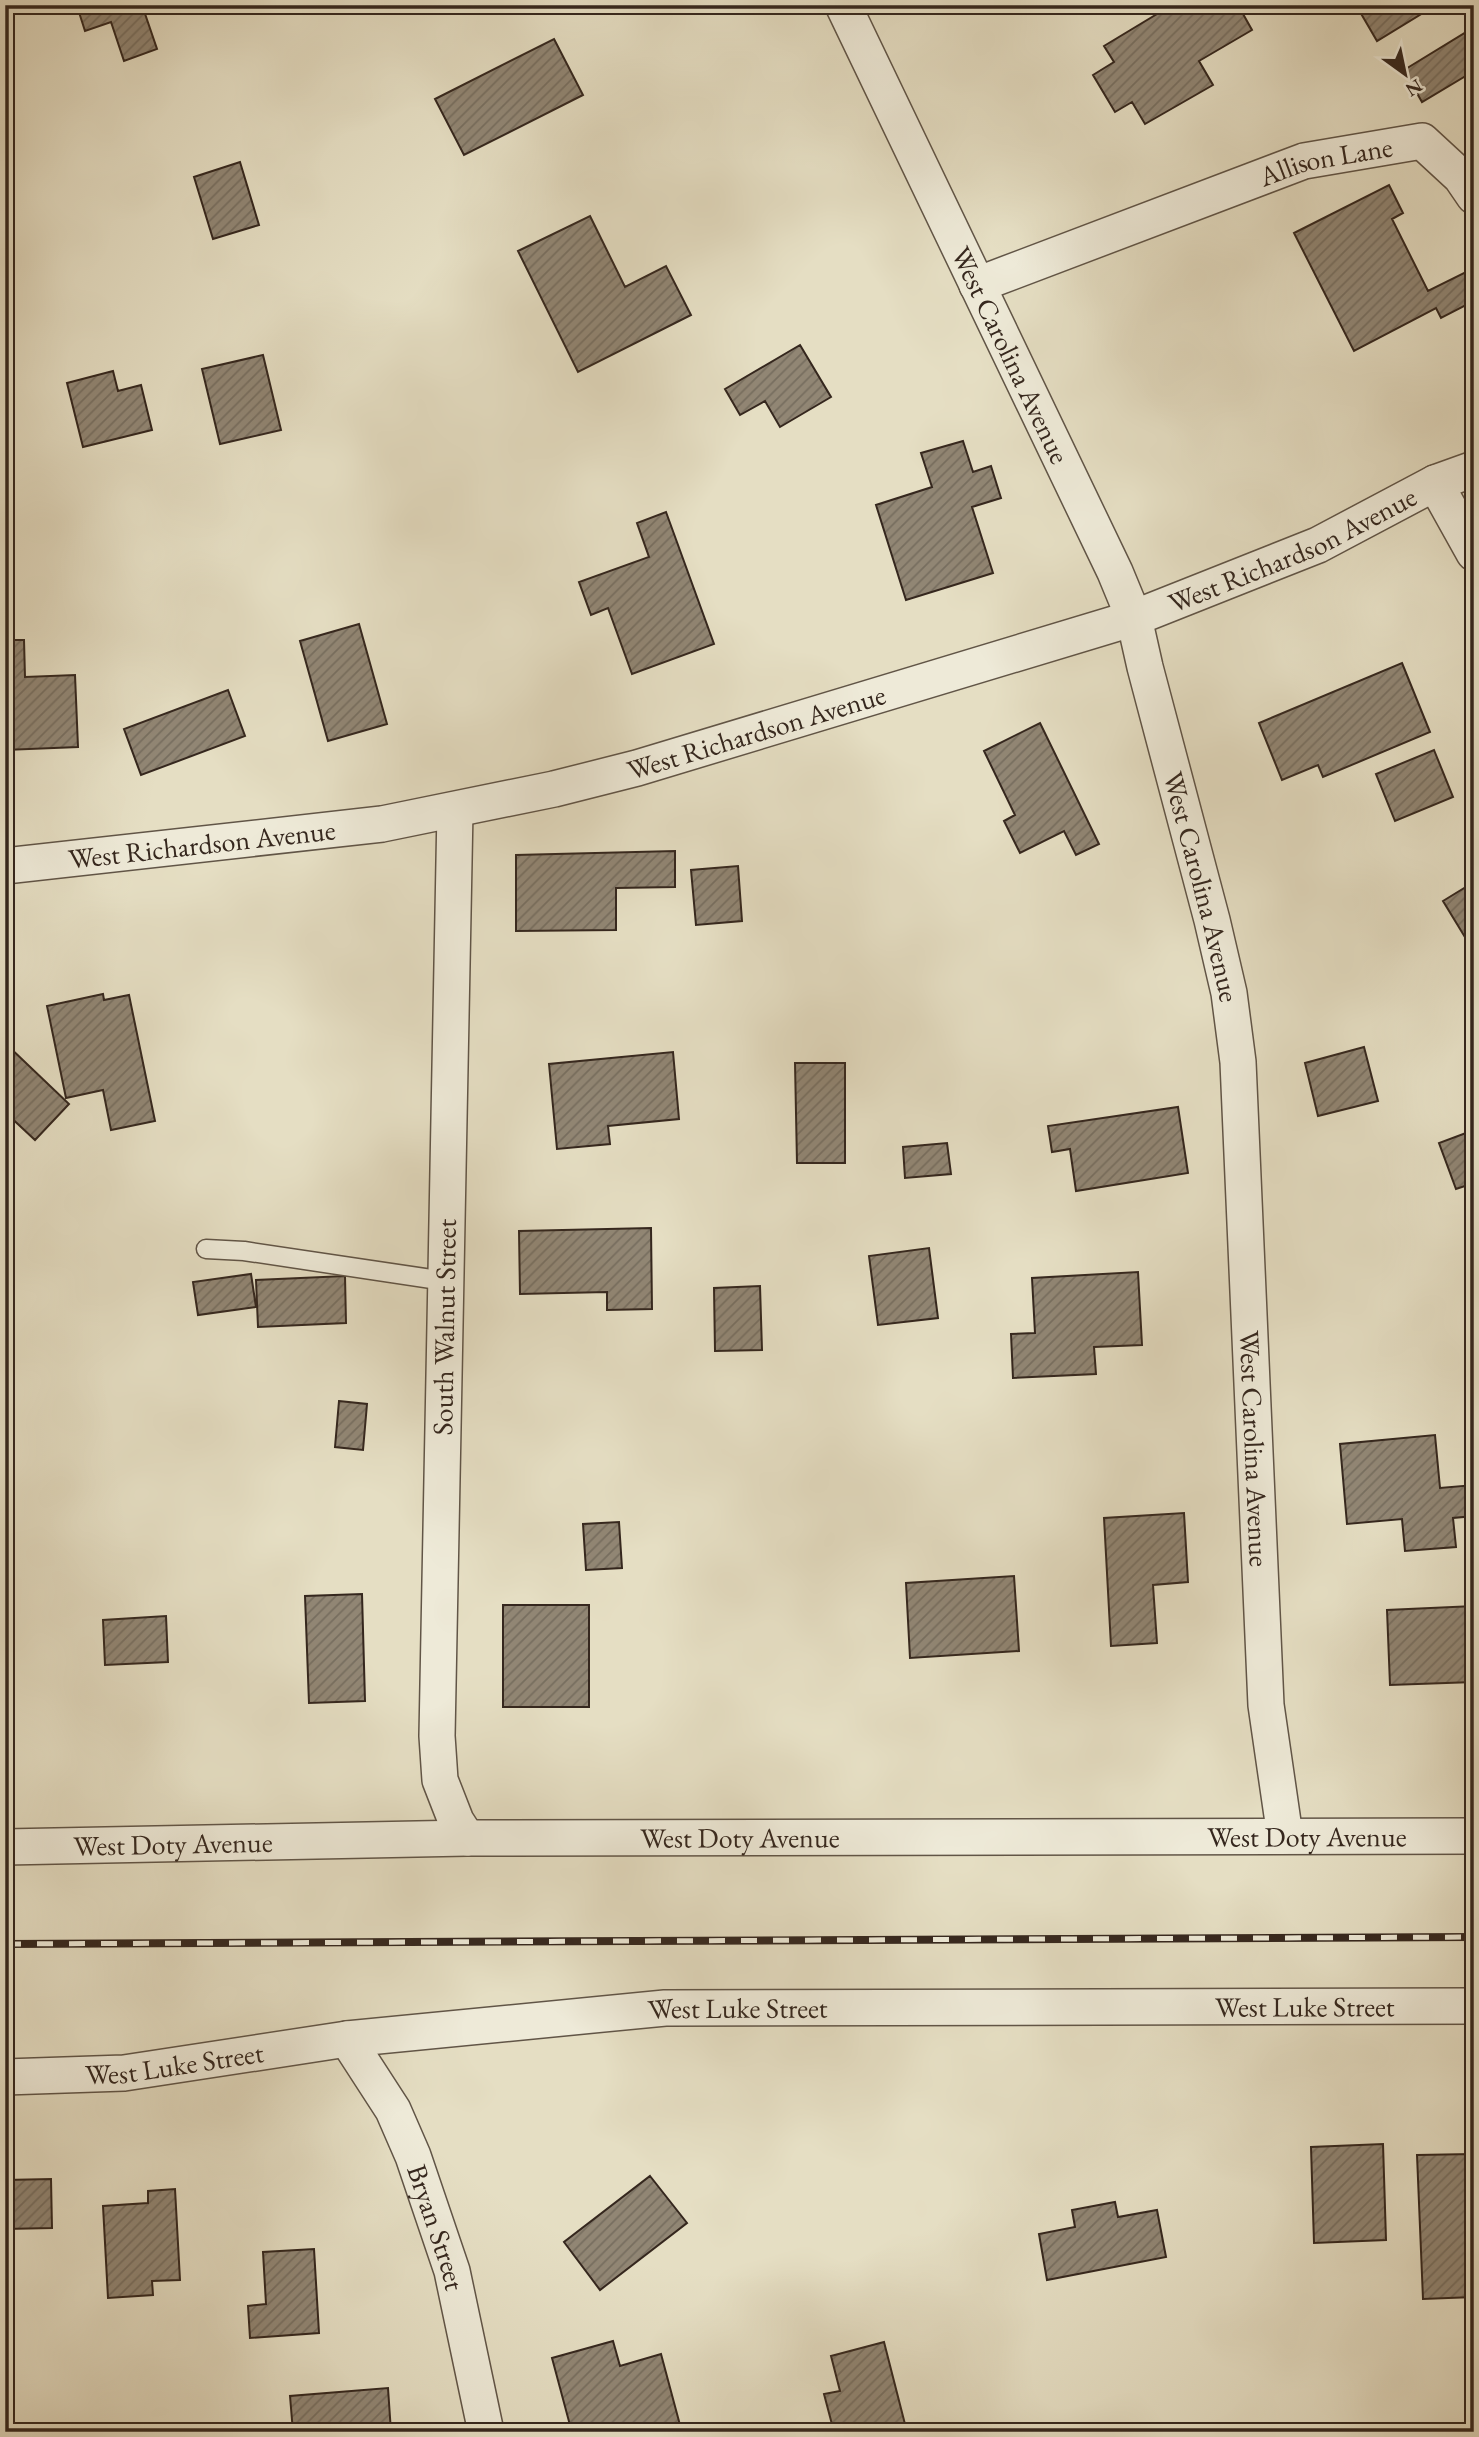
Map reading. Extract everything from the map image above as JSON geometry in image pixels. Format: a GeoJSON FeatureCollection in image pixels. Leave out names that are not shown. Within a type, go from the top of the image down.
{"type":"FeatureCollection","features":[{"type":"Feature","properties":{"kind":"street","name":"West Carolina Avenue"},"geometry":{"type":"LineString","coordinates":[[843,5],[1115,572],[1134,618],[1212,920],[1231,1007],[1238,1062],[1266,1705],[1285,1836]]}},
{"type":"Feature","properties":{"kind":"street","name":"Allison Lane"},"geometry":{"type":"LineString","coordinates":[[977,285],[1304,161],[1422,141],[1461,177],[1474,196]]}},
{"type":"Feature","properties":{"kind":"street","name":"West Richardson Avenue"},"geometry":{"type":"LineString","coordinates":[[5,866],[382,824],[554,789],[637,768],[1134,618],[1318,545],[1435,484],[1474,470]]}},
{"type":"Feature","properties":{"kind":"street"},"geometry":{"type":"LineString","coordinates":[[1435,484],[1474,554]]}},
{"type":"Feature","properties":{"kind":"street","name":"South Walnut Street"},"geometry":{"type":"LineString","coordinates":[[455,810],[437,1736],[440,1780],[456,1821],[467,1838]]}},
{"type":"Feature","properties":{"kind":"street","name":"West Doty Avenue"},"geometry":{"type":"LineString","coordinates":[[5,1847],[467,1838],[1474,1836]]}},
{"type":"Feature","properties":{"kind":"street","name":"West Luke Street"},"geometry":{"type":"LineString","coordinates":[[5,2077],[124,2073],[346,2039],[665,2008],[1474,2006]]}},
{"type":"Feature","properties":{"kind":"street","name":"Bryan Street"},"geometry":{"type":"LineString","coordinates":[[346,2039],[393,2110],[413,2156],[452,2271],[486,2432]]}},
{"type":"Feature","properties":{"kind":"lane"},"geometry":{"type":"LineString","coordinates":[[206,1249],[244,1251],[444,1281]]}},
{"type":"Feature","properties":{"kind":"building"},"geometry":{"type":"Polygon","coordinates":[[[142,5],[157,49],[124,61],[111,22],[85,31],[77,6],[142,5]]]}},
{"type":"Feature","properties":{"kind":"building"},"geometry":{"type":"Polygon","coordinates":[[[1172,5],[1238,5],[1252,30],[1199,61],[1213,85],[1145,124],[1132,102],[1115,112],[1093,75],[1114,62],[1104,46],[1172,5]]]}},
{"type":"Feature","properties":{"kind":"building"},"geometry":{"type":"Polygon","coordinates":[[[1356,5],[1436,5],[1377,41],[1356,5]]]}},
{"type":"Feature","properties":{"kind":"building"},"geometry":{"type":"Polygon","coordinates":[[[1468,31],[1474,41],[1474,71],[1422,102],[1404,70],[1468,31]]]}},
{"type":"Feature","properties":{"kind":"building"},"geometry":{"type":"Polygon","coordinates":[[[554,39],[583,95],[464,155],[435,99],[554,39]]]}},
{"type":"Feature","properties":{"kind":"building"},"geometry":{"type":"Polygon","coordinates":[[[240,162],[259,225],[213,239],[194,177],[240,162]]]}},
{"type":"Feature","properties":{"kind":"building"},"geometry":{"type":"Polygon","coordinates":[[[1389,185],[1403,213],[1392,219],[1428,291],[1474,268],[1474,301],[1441,318],[1436,308],[1354,351],[1294,233],[1389,185]]]}},
{"type":"Feature","properties":{"kind":"building"},"geometry":{"type":"Polygon","coordinates":[[[590,216],[625,287],[666,266],[691,315],[578,372],[518,251],[590,216]]]}},
{"type":"Feature","properties":{"kind":"building"},"geometry":{"type":"Polygon","coordinates":[[[800,345],[831,397],[780,427],[765,401],[740,415],[725,389],[800,345]]]}},
{"type":"Feature","properties":{"kind":"building"},"geometry":{"type":"Polygon","coordinates":[[[263,355],[281,430],[220,444],[202,369],[263,355]]]}},
{"type":"Feature","properties":{"kind":"building"},"geometry":{"type":"Polygon","coordinates":[[[113,371],[118,391],[141,385],[152,430],[83,447],[67,383],[113,371]]]}},
{"type":"Feature","properties":{"kind":"building"},"geometry":{"type":"Polygon","coordinates":[[[963,441],[973,472],[991,466],[1001,498],[972,507],[993,573],[906,600],[876,505],[932,487],[921,453],[963,441]]]}},
{"type":"Feature","properties":{"kind":"building"},"geometry":{"type":"Polygon","coordinates":[[[666,512],[714,644],[632,674],[608,608],[591,615],[579,582],[649,557],[637,523],[666,512]]]}},
{"type":"Feature","properties":{"kind":"building"},"geometry":{"type":"Polygon","coordinates":[[[5,605],[11,605],[11,640],[24,640],[25,677],[75,675],[78,747],[5,750],[5,605]]]}},
{"type":"Feature","properties":{"kind":"building"},"geometry":{"type":"Polygon","coordinates":[[[359,624],[387,724],[328,741],[300,641],[359,624]]]}},
{"type":"Feature","properties":{"kind":"building"},"geometry":{"type":"Polygon","coordinates":[[[1402,663],[1430,732],[1323,777],[1318,765],[1282,780],[1259,723],[1402,663]]]}},
{"type":"Feature","properties":{"kind":"building"},"geometry":{"type":"Polygon","coordinates":[[[228,690],[245,736],[141,775],[124,729],[228,690]]]}},
{"type":"Feature","properties":{"kind":"building"},"geometry":{"type":"Polygon","coordinates":[[[1040,723],[1099,844],[1076,855],[1064,831],[1020,853],[1004,821],[1015,815],[984,751],[1040,723]]]}},
{"type":"Feature","properties":{"kind":"building"},"geometry":{"type":"Polygon","coordinates":[[[1434,750],[1453,797],[1395,821],[1376,774],[1434,750]]]}},
{"type":"Feature","properties":{"kind":"building"},"geometry":{"type":"Polygon","coordinates":[[[675,851],[675,887],[616,888],[616,930],[516,931],[516,855],[675,851]]]}},
{"type":"Feature","properties":{"kind":"building"},"geometry":{"type":"Polygon","coordinates":[[[738,866],[742,921],[696,925],[691,870],[738,866]]]}},
{"type":"Feature","properties":{"kind":"building"},"geometry":{"type":"Polygon","coordinates":[[[1474,882],[1474,952],[1443,901],[1474,882]]]}},
{"type":"Feature","properties":{"kind":"building"},"geometry":{"type":"Polygon","coordinates":[[[103,994],[104,1000],[129,995],[155,1121],[111,1130],[103,1090],[66,1098],[47,1006],[103,994]]]}},
{"type":"Feature","properties":{"kind":"building"},"geometry":{"type":"Polygon","coordinates":[[[5,1043],[69,1104],[35,1140],[5,1112],[5,1043]]]}},
{"type":"Feature","properties":{"kind":"building"},"geometry":{"type":"Polygon","coordinates":[[[1364,1047],[1378,1101],[1318,1116],[1305,1063],[1364,1047]]]}},
{"type":"Feature","properties":{"kind":"building"},"geometry":{"type":"Polygon","coordinates":[[[673,1052],[679,1119],[608,1126],[610,1144],[557,1149],[549,1064],[673,1052]]]}},
{"type":"Feature","properties":{"kind":"building"},"geometry":{"type":"Polygon","coordinates":[[[795,1063],[845,1063],[845,1163],[797,1163],[795,1063]]]}},
{"type":"Feature","properties":{"kind":"building"},"geometry":{"type":"Polygon","coordinates":[[[1178,1107],[1188,1173],[1076,1191],[1070,1149],[1052,1152],[1048,1126],[1178,1107]]]}},
{"type":"Feature","properties":{"kind":"building"},"geometry":{"type":"Polygon","coordinates":[[[1474,1130],[1474,1183],[1456,1189],[1439,1143],[1474,1130]]]}},
{"type":"Feature","properties":{"kind":"building"},"geometry":{"type":"Polygon","coordinates":[[[947,1143],[951,1174],[905,1178],[903,1147],[947,1143]]]}},
{"type":"Feature","properties":{"kind":"building"},"geometry":{"type":"Polygon","coordinates":[[[651,1228],[652,1309],[607,1310],[607,1292],[520,1294],[519,1231],[651,1228]]]}},
{"type":"Feature","properties":{"kind":"building"},"geometry":{"type":"Polygon","coordinates":[[[929,1248],[938,1318],[878,1325],[869,1256],[929,1248]]]}},
{"type":"Feature","properties":{"kind":"building"},"geometry":{"type":"Polygon","coordinates":[[[1138,1272],[1142,1345],[1094,1347],[1096,1374],[1013,1378],[1011,1334],[1035,1333],[1032,1278],[1138,1272]]]}},
{"type":"Feature","properties":{"kind":"building"},"geometry":{"type":"Polygon","coordinates":[[[251,1274],[256,1307],[198,1315],[193,1282],[251,1274]]]}},
{"type":"Feature","properties":{"kind":"building"},"geometry":{"type":"Polygon","coordinates":[[[345,1276],[346,1323],[258,1327],[256,1280],[345,1276]]]}},
{"type":"Feature","properties":{"kind":"building"},"geometry":{"type":"Polygon","coordinates":[[[760,1286],[762,1350],[715,1351],[714,1288],[760,1286]]]}},
{"type":"Feature","properties":{"kind":"building"},"geometry":{"type":"Polygon","coordinates":[[[339,1401],[367,1404],[363,1450],[335,1447],[339,1401]]]}},
{"type":"Feature","properties":{"kind":"building"},"geometry":{"type":"Polygon","coordinates":[[[1435,1435],[1440,1488],[1474,1485],[1474,1516],[1453,1518],[1456,1547],[1405,1551],[1402,1519],[1347,1524],[1340,1444],[1435,1435]]]}},
{"type":"Feature","properties":{"kind":"building"},"geometry":{"type":"Polygon","coordinates":[[[1184,1513],[1188,1582],[1153,1585],[1157,1643],[1111,1646],[1104,1518],[1184,1513]]]}},
{"type":"Feature","properties":{"kind":"building"},"geometry":{"type":"Polygon","coordinates":[[[619,1522],[622,1568],[586,1570],[583,1524],[619,1522]]]}},
{"type":"Feature","properties":{"kind":"building"},"geometry":{"type":"Polygon","coordinates":[[[1014,1576],[1019,1651],[910,1658],[906,1583],[1014,1576]]]}},
{"type":"Feature","properties":{"kind":"building"},"geometry":{"type":"Polygon","coordinates":[[[362,1594],[365,1701],[309,1703],[305,1596],[362,1594]]]}},
{"type":"Feature","properties":{"kind":"building"},"geometry":{"type":"Polygon","coordinates":[[[503,1605],[589,1605],[589,1707],[503,1707],[503,1605]]]}},
{"type":"Feature","properties":{"kind":"building"},"geometry":{"type":"Polygon","coordinates":[[[1474,1606],[1474,1682],[1390,1685],[1387,1610],[1474,1606]]]}},
{"type":"Feature","properties":{"kind":"building"},"geometry":{"type":"Polygon","coordinates":[[[166,1616],[168,1662],[105,1665],[103,1620],[166,1616]]]}},
{"type":"Feature","properties":{"kind":"building"},"geometry":{"type":"Polygon","coordinates":[[[1383,2144],[1386,2240],[1314,2243],[1311,2147],[1383,2144]]]}},
{"type":"Feature","properties":{"kind":"building"},"geometry":{"type":"Polygon","coordinates":[[[1472,2154],[1474,2297],[1423,2299],[1417,2155],[1472,2154]]]}},
{"type":"Feature","properties":{"kind":"building"},"geometry":{"type":"Polygon","coordinates":[[[650,2176],[687,2223],[600,2290],[564,2242],[650,2176]]]}},
{"type":"Feature","properties":{"kind":"building"},"geometry":{"type":"Polygon","coordinates":[[[51,2179],[52,2228],[5,2229],[5,2180],[51,2179]]]}},
{"type":"Feature","properties":{"kind":"building"},"geometry":{"type":"Polygon","coordinates":[[[175,2189],[180,2280],[152,2281],[153,2295],[108,2298],[103,2206],[148,2203],[148,2191],[175,2189]]]}},
{"type":"Feature","properties":{"kind":"building"},"geometry":{"type":"Polygon","coordinates":[[[1115,2202],[1118,2217],[1157,2210],[1166,2257],[1047,2280],[1039,2234],[1075,2227],[1072,2210],[1115,2202]]]}},
{"type":"Feature","properties":{"kind":"building"},"geometry":{"type":"Polygon","coordinates":[[[314,2249],[319,2333],[250,2338],[248,2306],[266,2304],[263,2252],[314,2249]]]}},
{"type":"Feature","properties":{"kind":"building"},"geometry":{"type":"Polygon","coordinates":[[[613,2341],[620,2366],[661,2354],[680,2425],[655,2432],[580,2432],[578,2426],[571,2429],[552,2358],[613,2341]]]}},
{"type":"Feature","properties":{"kind":"building"},"geometry":{"type":"Polygon","coordinates":[[[884,2342],[907,2432],[834,2432],[824,2394],[840,2391],[831,2356],[884,2342]]]}},
{"type":"Feature","properties":{"kind":"building"},"geometry":{"type":"Polygon","coordinates":[[[388,2388],[391,2432],[293,2432],[290,2396],[388,2388]]]}},
{"type":"Feature","properties":{"kind":"railway"},"geometry":{"type":"LineString","coordinates":[[5,1944],[1474,1937]]}}]}
